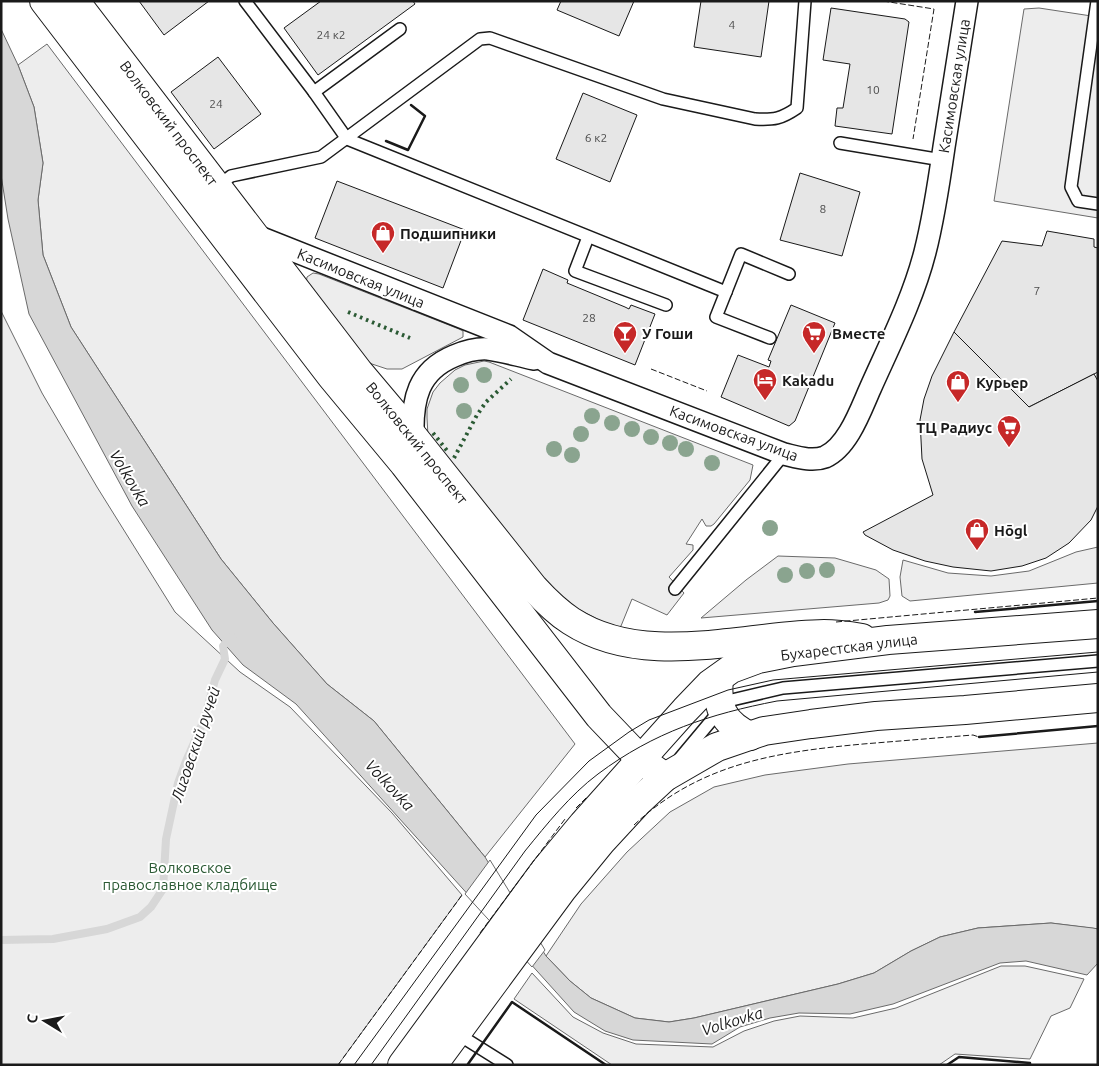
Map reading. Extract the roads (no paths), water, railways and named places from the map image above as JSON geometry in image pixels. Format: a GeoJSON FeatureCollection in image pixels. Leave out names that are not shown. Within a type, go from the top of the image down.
{"type":"FeatureCollection","features":[{"type":"Feature","properties":{"kind":"street","name":"Волковский проспект"},"geometry":{"type":"LineString","coordinates":[[44,1],[331,376],[404,464],[599,716],[641,760],[665,777]]}},
{"type":"Feature","properties":{"kind":"street","name":"Волковский проспект"},"geometry":{"type":"LineString","coordinates":[[75,1],[359,372],[413,436],[534,588],[552,607],[572,622],[599,635],[630,643],[652,646],[683,646],[825,634],[888,640]]}},
{"type":"Feature","properties":{"kind":"street","name":"Касимовская улица"},"geometry":{"type":"LineString","coordinates":[[253,235],[509,336],[548,363],[784,454],[813,459],[825,457],[833,452],[852,429],[912,292],[925,253],[933,216],[967,1]]}},
{"type":"Feature","properties":{"kind":"street"},"geometry":{"type":"LineString","coordinates":[[413,436],[412,413],[417,392],[426,375],[443,361],[468,350],[488,349],[548,363]]}},
{"type":"Feature","properties":{"kind":"street","name":"Бухарестская улица"},"geometry":{"type":"LineString","coordinates":[[641,760],[712,702],[731,669],[758,659],[793,652],[888,640],[1098,624]]}},
{"type":"Feature","properties":{"kind":"street"},"geometry":{"type":"LineString","coordinates":[[553,881],[620,821],[665,777],[717,748],[764,731],[876,716],[1098,698]]}},
{"type":"Feature","properties":{"kind":"street"},"geometry":{"type":"LineString","coordinates":[[712,702],[729,723],[739,731],[750,736]]}},
{"type":"Feature","properties":{"kind":"street"},"geometry":{"type":"LineString","coordinates":[[402,1065],[508,940],[553,881],[583,824],[641,760]]}},
{"type":"Feature","properties":{"kind":"street"},"geometry":{"type":"LineString","coordinates":[[433,1065],[456,1033],[508,940]]}},
{"type":"Feature","properties":{"kind":"lane"},"geometry":{"type":"LineString","coordinates":[[245,1],[347,139],[726,292]]}},
{"type":"Feature","properties":{"kind":"lane"},"geometry":{"type":"LineString","coordinates":[[217,187],[231,176],[321,157],[480,39],[490,38],[663,99],[755,119],[770,120],[783,117],[797,108],[805,1]]}},
{"type":"Feature","properties":{"kind":"lane"},"geometry":{"type":"LineString","coordinates":[[1097,1],[1071,187],[1078,201],[1098,204]]}},
{"type":"Feature","properties":{"kind":"lane"},"geometry":{"type":"LineString","coordinates":[[314,92],[400,29]]}},
{"type":"Feature","properties":{"kind":"lane"},"geometry":{"type":"LineString","coordinates":[[840,144],[942,160]]}},
{"type":"Feature","properties":{"kind":"lane"},"geometry":{"type":"LineString","coordinates":[[588,237],[575,271],[666,305]]}},
{"type":"Feature","properties":{"kind":"lane"},"geometry":{"type":"LineString","coordinates":[[770,338],[716,316],[741,254],[789,274]]}},
{"type":"Feature","properties":{"kind":"lane"},"geometry":{"type":"LineString","coordinates":[[676,589],[784,454]]}},
{"type":"Feature","properties":{"kind":"lane"},"geometry":{"type":"LineString","coordinates":[[665,777],[712,702],[783,688],[1098,661]]}},
{"type":"Feature","properties":{"kind":"lane"},"geometry":{"type":"LineString","coordinates":[[456,1033],[507,1065]]}},
{"type":"Feature","properties":{"kind":"water","name":"Volkovka"},"geometry":{"type":"Polygon","coordinates":[[[1,29],[18,65],[34,107],[43,163],[38,200],[43,255],[71,327],[221,559],[273,623],[327,684],[374,721],[485,857],[546,956],[570,981],[591,998],[635,1018],[669,1022],[694,1018],[838,984],[874,973],[911,951],[940,937],[978,928],[1051,923],[1098,929],[1098,963],[1087,975],[1026,961],[1000,963],[893,1004],[850,1014],[799,1013],[770,1018],[740,1027],[712,1044],[633,1040],[605,1031],[574,1012],[296,704],[243,665],[212,630],[132,506],[29,314],[8,219],[1,175],[1,29]]]}},
{"type":"Feature","properties":{"kind":"waterway","name":"Лиговский ручей"},"geometry":{"type":"LineString","coordinates":[[1,940],[53,939],[107,929],[140,917],[151,907],[163,889],[166,839],[178,783],[204,720],[215,680],[225,659],[223,646],[232,637]]}},
{"type":"Feature","properties":{"kind":"tram line"},"geometry":{"type":"LineString","coordinates":[[354,1065],[536,815],[589,761],[649,720],[728,690],[773,680],[1098,652]]}},
{"type":"Feature","properties":{"kind":"tram line"},"geometry":{"type":"LineString","coordinates":[[371,1065],[525,851],[550,820],[588,782],[619,759],[640,747],[683,727],[706,719],[777,701],[1098,672]]}},
{"type":"Feature","properties":{"kind":"place","name":"Подшипники"},"geometry":{"type":"Point","coordinates":[383,254]}},
{"type":"Feature","properties":{"kind":"place","name":"У Гоши"},"geometry":{"type":"Point","coordinates":[625,354]}},
{"type":"Feature","properties":{"kind":"place","name":"Вместе"},"geometry":{"type":"Point","coordinates":[814,354]}},
{"type":"Feature","properties":{"kind":"place","name":"Kakadu"},"geometry":{"type":"Point","coordinates":[765,401]}},
{"type":"Feature","properties":{"kind":"place","name":"Курьер"},"geometry":{"type":"Point","coordinates":[958,403]}},
{"type":"Feature","properties":{"kind":"place","name":"ТЦ Радиус"},"geometry":{"type":"Point","coordinates":[1009,448]}},
{"type":"Feature","properties":{"kind":"place","name":"Hōgl"},"geometry":{"type":"Point","coordinates":[977,551]}},
{"type":"Feature","properties":{"kind":"park label","name":"Волковское православное кладбище"},"geometry":{"type":"Point","coordinates":[190,876]}}]}
